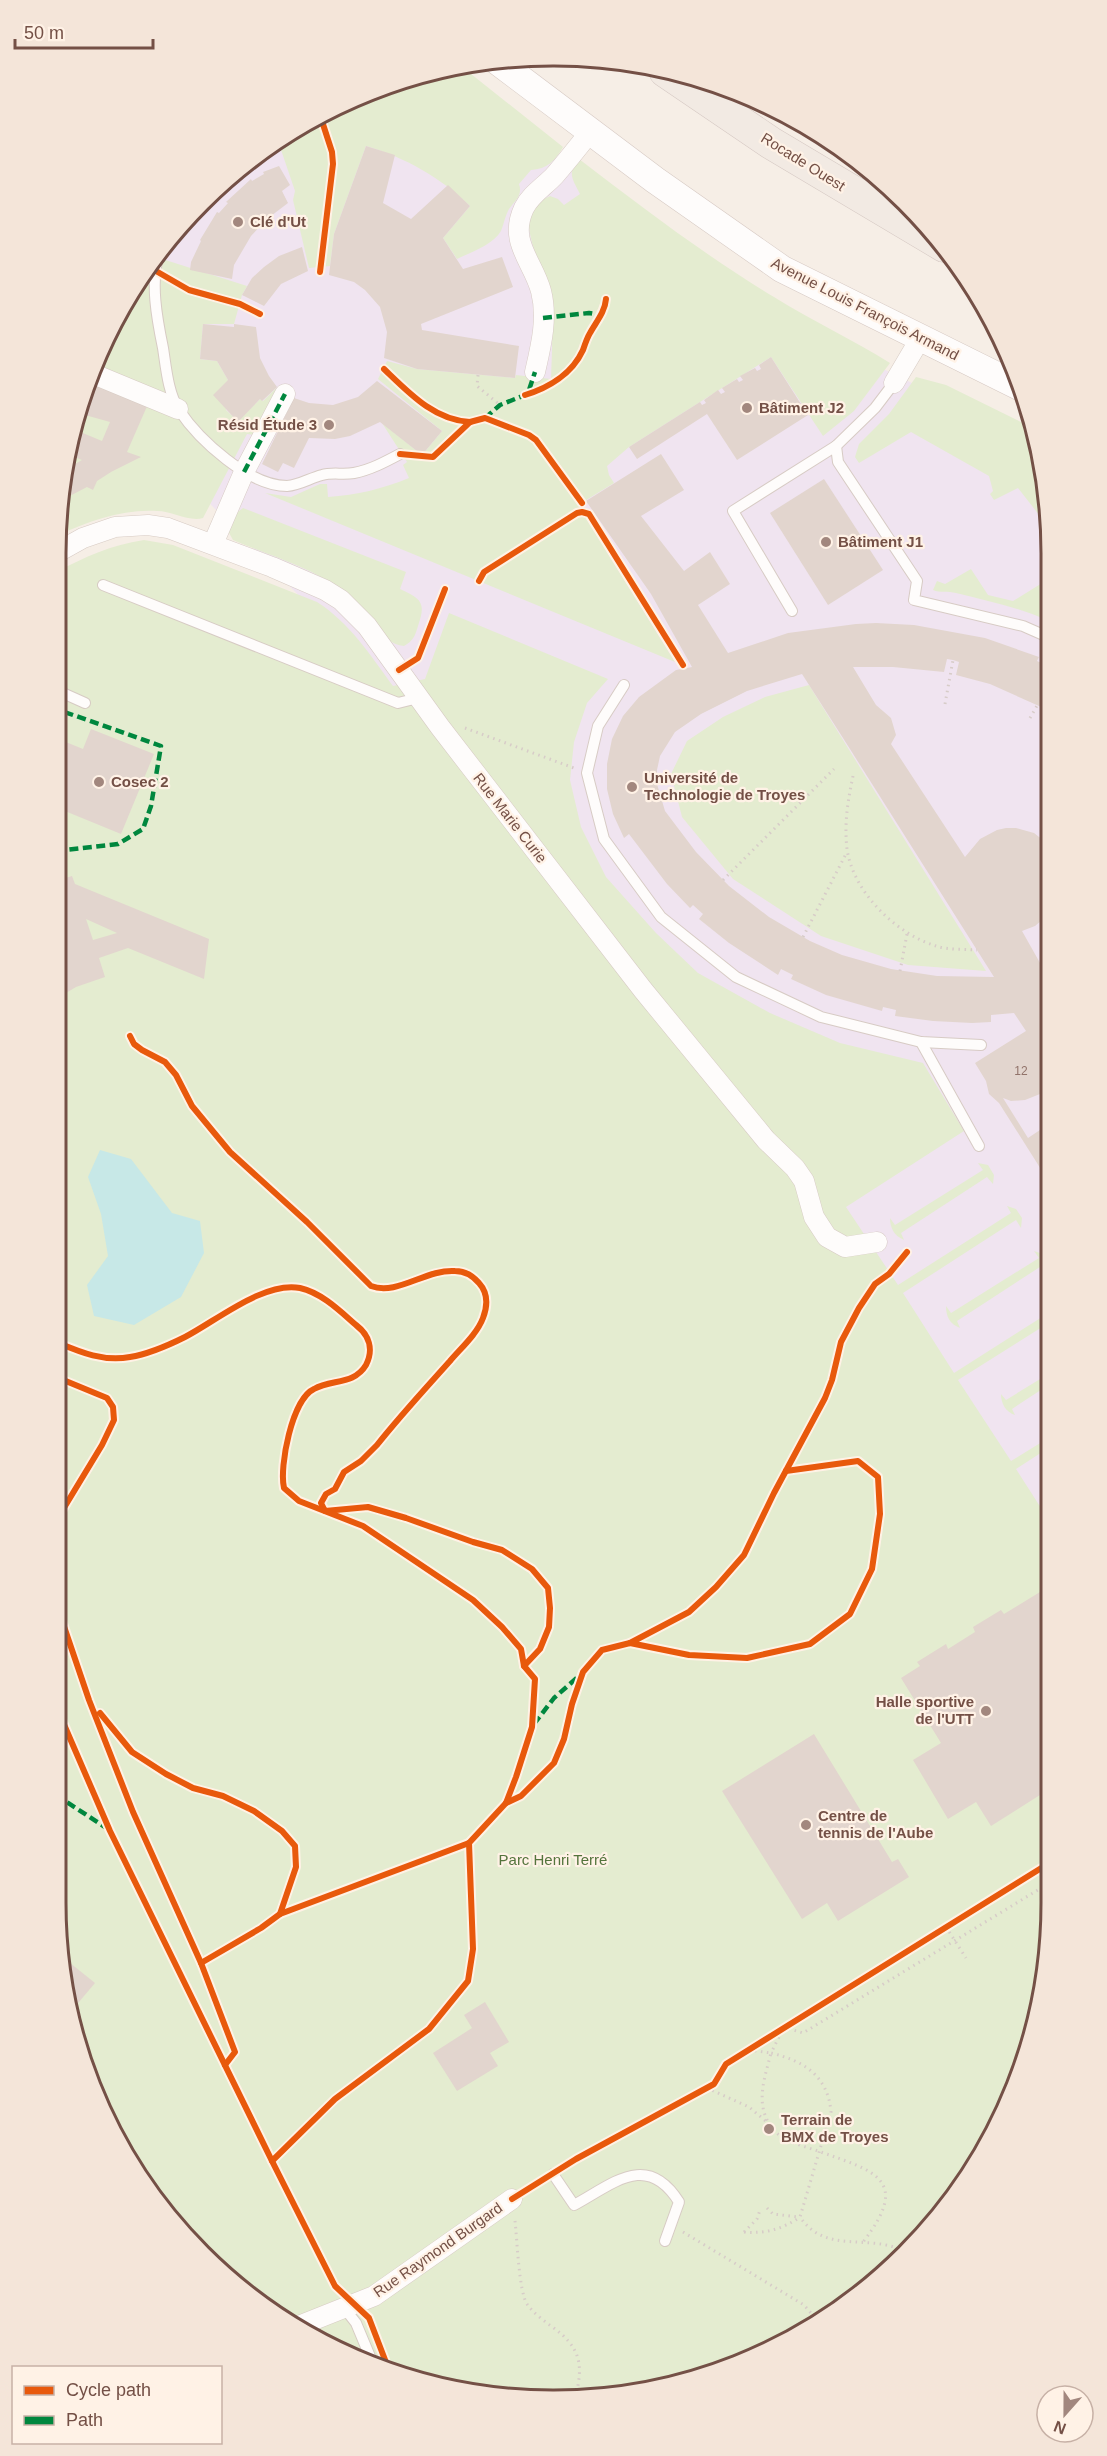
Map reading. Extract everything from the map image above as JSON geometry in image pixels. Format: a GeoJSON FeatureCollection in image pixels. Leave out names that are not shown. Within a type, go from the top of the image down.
{"type":"FeatureCollection","features":[{"type":"Feature","properties":{"kind":"main road","name":"Rocade Ouest"},"geometry":{"type":"LineString","coordinates":[[685,84],[771,143],[919,231]]}},
{"type":"Feature","properties":{"kind":"street","name":"Avenue Louis François Armand"},"geometry":{"type":"LineString","coordinates":[[507,68],[655,180],[782,270],[1009,382]]}},
{"type":"Feature","properties":{"kind":"street"},"geometry":{"type":"LineString","coordinates":[[534,372],[544,337],[541,291],[519,245],[519,229],[524,208],[590,132]]}},
{"type":"Feature","properties":{"kind":"street"},"geometry":{"type":"LineString","coordinates":[[894,383],[920,339]]}},
{"type":"Feature","properties":{"kind":"street"},"geometry":{"type":"LineString","coordinates":[[100,377],[178,409]]}},
{"type":"Feature","properties":{"kind":"street"},"geometry":{"type":"LineString","coordinates":[[213,544],[244,472],[285,394]]}},
{"type":"Feature","properties":{"kind":"street","name":"Rue Marie Curie"},"geometry":{"type":"LineString","coordinates":[[66,548],[100,531],[131,525],[168,528],[325,590],[341,600],[367,627],[586,917],[687,1045],[766,1140],[795,1168],[804,1181],[814,1217],[827,1237],[845,1247],[877,1242]]}},
{"type":"Feature","properties":{"kind":"street","name":"Rue Raymond Burgard"},"geometry":{"type":"LineString","coordinates":[[307,2323],[374,2296],[512,2199]]}},
{"type":"Feature","properties":{"kind":"lane"},"geometry":{"type":"LineString","coordinates":[[154,274],[160,335],[170,388],[178,409],[210,446],[232,464],[266,483],[287,486],[296,485],[323,474],[353,473],[378,466],[400,454]]}},
{"type":"Feature","properties":{"kind":"lane"},"geometry":{"type":"LineString","coordinates":[[792,610],[733,511],[836,446],[875,408],[894,383]]}},
{"type":"Feature","properties":{"kind":"lane"},"geometry":{"type":"LineString","coordinates":[[836,446],[838,462],[917,581],[914,600],[1023,626],[1041,634]]}},
{"type":"Feature","properties":{"kind":"lane"},"geometry":{"type":"LineString","coordinates":[[104,585],[398,703],[410,700],[417,695]]}},
{"type":"Feature","properties":{"kind":"lane"},"geometry":{"type":"LineString","coordinates":[[624,685],[598,726],[586,773],[604,839],[661,916],[736,977],[821,1017],[921,1042],[981,1045]]}},
{"type":"Feature","properties":{"kind":"lane"},"geometry":{"type":"LineString","coordinates":[[66,694],[85,703]]}},
{"type":"Feature","properties":{"kind":"lane"},"geometry":{"type":"LineString","coordinates":[[921,1042],[979,1146]]}},
{"type":"Feature","properties":{"kind":"lane"},"geometry":{"type":"LineString","coordinates":[[552,2174],[574,2205],[628,2175],[652,2175],[669,2186],[679,2202],[665,2241]]}},
{"type":"Feature","properties":{"kind":"lane"},"geometry":{"type":"LineString","coordinates":[[345,2309],[356,2323],[369,2354]]}},
{"type":"Feature","properties":{"kind":"path"},"geometry":{"type":"LineString","coordinates":[[478,375],[477,386],[500,405]]}},
{"type":"Feature","properties":{"kind":"path"},"geometry":{"type":"LineString","coordinates":[[582,503],[582,512]]}},
{"type":"Feature","properties":{"kind":"path"},"geometry":{"type":"LineString","coordinates":[[945,704],[953,660]]}},
{"type":"Feature","properties":{"kind":"path"},"geometry":{"type":"LineString","coordinates":[[1030,718],[1038,704]]}},
{"type":"Feature","properties":{"kind":"path"},"geometry":{"type":"LineString","coordinates":[[462,728],[469,728],[586,773]]}},
{"type":"Feature","properties":{"kind":"path"},"geometry":{"type":"LineString","coordinates":[[723,880],[834,768]]}},
{"type":"Feature","properties":{"kind":"path"},"geometry":{"type":"LineString","coordinates":[[853,776],[845,824],[847,852],[858,879],[877,909],[907,934],[937,947],[977,950]]}},
{"type":"Feature","properties":{"kind":"path"},"geometry":{"type":"LineString","coordinates":[[803,936],[847,852]]}},
{"type":"Feature","properties":{"kind":"path"},"geometry":{"type":"LineString","coordinates":[[900,970],[907,934]]}},
{"type":"Feature","properties":{"kind":"path"},"geometry":{"type":"LineString","coordinates":[[770,2125],[762,2097],[771,2053],[784,2027],[803,2033],[1041,1889]]}},
{"type":"Feature","properties":{"kind":"path"},"geometry":{"type":"LineString","coordinates":[[946,1927],[966,1958]]}},
{"type":"Feature","properties":{"kind":"path"},"geometry":{"type":"LineString","coordinates":[[749,2050],[787,2057],[806,2068],[822,2082],[830,2096],[831,2112],[800,2217],[772,2230],[758,2233],[744,2232],[757,2219],[760,2210]]}},
{"type":"Feature","properties":{"kind":"path"},"geometry":{"type":"LineString","coordinates":[[707,2088],[749,2108],[770,2125],[778,2135],[794,2144],[865,2169],[879,2178],[886,2188],[886,2204],[872,2231],[863,2242]]}},
{"type":"Feature","properties":{"kind":"path"},"geometry":{"type":"LineString","coordinates":[[512,2199],[521,2287],[526,2303],[538,2316],[573,2343],[579,2361],[580,2378],[577,2389]]}},
{"type":"Feature","properties":{"kind":"path"},"geometry":{"type":"LineString","coordinates":[[767,2208],[773,2214],[782,2217],[800,2217]]}},
{"type":"Feature","properties":{"kind":"path"},"geometry":{"type":"LineString","coordinates":[[800,2217],[806,2226],[820,2237],[850,2242],[877,2242],[897,2248]]}},
{"type":"Feature","properties":{"kind":"path"},"geometry":{"type":"LineString","coordinates":[[671,2225],[804,2305],[813,2315]]}},
{"type":"Feature","properties":{"kind":"shaded area"},"geometry":{"type":"Polygon","coordinates":[[[454,76],[716,274],[828,342],[1027,439],[1037,490],[1041,554],[1041,1561],[364,663],[188,481],[144,289],[148,283],[187,232],[209,209],[232,187],[283,148],[338,116],[367,103],[454,76]]]}},
{"type":"Feature","properties":{"kind":"green space"},"geometry":{"type":"Polygon","coordinates":[[[470,73],[563,147],[550,163],[542,168],[531,170],[519,184],[519,195],[506,214],[501,231],[497,236],[481,248],[457,259],[443,238],[470,206],[434,177],[395,156],[366,146],[334,234],[330,266],[309,268],[293,200],[295,191],[281,150],[283,148],[338,116],[367,103],[458,75],[470,73]]]}},
{"type":"Feature","properties":{"kind":"green space"},"geometry":{"type":"Polygon","coordinates":[[[579,159],[724,265],[788,306],[890,363],[854,411],[823,436],[771,357],[629,447],[607,466],[614,483],[578,505],[675,662],[265,493],[291,497],[320,484],[327,484],[328,497],[339,496],[369,491],[409,478],[403,465],[407,462],[382,423],[422,455],[442,431],[378,379],[387,361],[417,369],[551,379],[550,302],[531,240],[529,224],[533,210],[546,198],[550,196],[558,199],[564,205],[580,194],[572,176],[579,159]]]}},
{"type":"Feature","properties":{"kind":"green space"},"geometry":{"type":"Polygon","coordinates":[[[165,260],[247,286],[242,295],[234,324],[203,324],[200,359],[217,361],[228,380],[226,410],[238,421],[260,399],[263,401],[277,387],[254,435],[247,434],[203,518],[192,519],[163,511],[144,511],[119,514],[67,532],[75,458],[103,367],[131,310],[148,283],[165,260]]]}},
{"type":"Feature","properties":{"kind":"green space"},"geometry":{"type":"Polygon","coordinates":[[[916,377],[946,385],[1023,423],[1032,458],[1039,515],[1018,488],[994,500],[990,494],[993,491],[989,476],[911,432],[859,463],[855,457],[859,444],[889,414],[916,377]]]}},
{"type":"Feature","properties":{"kind":"green space"},"geometry":{"type":"Polygon","coordinates":[[[243,508],[406,572],[400,589],[417,599],[422,607],[412,640],[404,646],[396,644],[381,633],[357,603],[338,587],[294,564],[233,540],[228,531],[235,514],[243,508]]]}},
{"type":"Feature","properties":{"kind":"green space","name":"Parc Henri Terré"},"geometry":{"type":"Polygon","coordinates":[[[144,540],[173,545],[317,602],[340,620],[368,651],[393,686],[425,679],[449,613],[608,679],[587,703],[574,742],[570,780],[581,827],[606,877],[656,933],[698,973],[770,1013],[840,1043],[923,1063],[964,1131],[846,1207],[898,1285],[1011,1213],[1007,1206],[1016,1209],[1022,1218],[1021,1228],[1016,1220],[903,1293],[954,1373],[1041,1318],[1041,1328],[958,1380],[1011,1461],[1041,1443],[1041,1453],[1016,1469],[1041,1508],[1040,1934],[1032,1998],[1024,2029],[1004,2089],[991,2118],[959,2173],[920,2224],[875,2269],[824,2308],[769,2340],[710,2364],[649,2381],[617,2386],[554,2390],[522,2389],[458,2381],[427,2373],[367,2353],[338,2340],[283,2308],[257,2289],[232,2269],[187,2224],[148,2173],[131,2146],[103,2089],[92,2059],[75,1998],[67,1934],[66,1902],[66,567],[120,545],[144,540]]]}},
{"type":"Feature","properties":{"kind":"green space"},"geometry":{"type":"Polygon","coordinates":[[[971,569],[988,595],[1013,601],[1041,584],[1041,618],[1003,605],[956,593],[933,590],[937,581],[945,584],[971,569]]]}},
{"type":"Feature","properties":{"kind":"green space"},"geometry":{"type":"Polygon","coordinates":[[[809,685],[986,971],[908,965],[821,936],[733,879],[682,817],[671,774],[687,741],[723,717],[765,697],[809,685]]]}},
{"type":"Feature","properties":{"kind":"green space"},"geometry":{"type":"Polygon","coordinates":[[[978,1163],[988,1165],[994,1175],[993,1184],[987,1177],[901,1233],[904,1240],[896,1234],[892,1229],[890,1218],[895,1225],[983,1170],[978,1163]]]}},
{"type":"Feature","properties":{"kind":"green space"},"geometry":{"type":"Polygon","coordinates":[[[1034,1251],[1041,1254],[1041,1266],[957,1321],[960,1328],[951,1322],[946,1306],[951,1313],[1039,1258],[1034,1251]]]}},
{"type":"Feature","properties":{"kind":"green space"},"geometry":{"type":"Polygon","coordinates":[[[1041,1379],[1041,1390],[1012,1409],[1015,1415],[1003,1404],[1001,1394],[1006,1400],[1041,1379]]]}},
{"type":"Feature","properties":{"kind":"water"},"geometry":{"type":"Polygon","coordinates":[[[100,1150],[131,1159],[172,1213],[200,1221],[204,1253],[181,1297],[134,1325],[94,1316],[87,1285],[108,1256],[101,1214],[88,1177],[100,1150]]]}},
{"type":"Feature","properties":{"kind":"building"},"geometry":{"type":"Polygon","coordinates":[[[366,146],[395,155],[383,203],[411,219],[448,185],[470,206],[443,238],[463,269],[502,257],[513,287],[421,324],[422,330],[519,346],[515,378],[417,369],[384,358],[387,332],[380,307],[365,290],[354,282],[329,275],[334,234],[366,146]]]}},
{"type":"Feature","properties":{"kind":"building","name":"Clé d'Ut"},"geometry":{"type":"Polygon","coordinates":[[[279,166],[290,185],[282,191],[288,203],[267,219],[251,236],[234,265],[232,279],[190,270],[200,240],[217,212],[219,213],[228,203],[226,202],[251,179],[252,181],[264,174],[263,172],[279,166]]]}},
{"type":"Feature","properties":{"kind":"building"},"geometry":{"type":"Polygon","coordinates":[[[302,247],[308,271],[281,284],[264,306],[242,295],[252,278],[264,267],[279,256],[302,247]]]}},
{"type":"Feature","properties":{"kind":"building"},"geometry":{"type":"Polygon","coordinates":[[[203,324],[256,327],[260,358],[277,387],[262,401],[260,399],[238,422],[213,395],[228,380],[217,361],[200,359],[203,324]]]}},
{"type":"Feature","properties":{"kind":"building","name":"Bâtiment J2"},"geometry":{"type":"Polygon","coordinates":[[[771,357],[808,415],[737,460],[707,414],[637,459],[629,447],[700,402],[702,405],[706,403],[704,400],[718,390],[721,394],[725,392],[722,388],[737,379],[739,382],[743,380],[740,376],[755,368],[757,371],[761,369],[759,365],[771,357]]]}},
{"type":"Feature","properties":{"kind":"building","name":"Résid Étude 3"},"geometry":{"type":"Polygon","coordinates":[[[377,381],[442,431],[422,455],[380,422],[350,436],[335,439],[309,438],[294,468],[283,463],[278,472],[262,464],[294,398],[309,403],[333,405],[358,397],[377,381]]]}},
{"type":"Feature","properties":{"kind":"building"},"geometry":{"type":"Polygon","coordinates":[[[97,384],[148,404],[127,452],[141,457],[97,481],[93,490],[87,487],[69,496],[74,465],[82,460],[75,457],[82,432],[102,441],[110,422],[86,415],[97,384]]]}},
{"type":"Feature","properties":{"kind":"building","name":"Université de Technologie de Troyes"},"geometry":{"type":"Polygon","coordinates":[[[661,454],[684,490],[641,516],[684,571],[710,552],[730,584],[698,605],[728,653],[788,633],[876,623],[914,625],[985,638],[1039,657],[1037,661],[1041,663],[1041,707],[990,684],[956,675],[959,662],[953,660],[947,659],[944,672],[893,667],[853,667],[876,705],[891,718],[896,735],[891,744],[965,857],[980,839],[997,830],[1016,828],[1034,833],[1041,838],[1041,921],[1022,931],[1041,965],[1041,1093],[1025,1100],[1011,1101],[1003,1098],[1028,1138],[1041,1129],[1041,1169],[999,1103],[989,1094],[986,1081],[975,1063],[1026,1031],[1014,1013],[991,1015],[991,1022],[972,1023],[895,1016],[896,1010],[883,1007],[882,1011],[826,995],[791,979],[793,975],[781,969],[778,975],[729,943],[699,919],[703,914],[693,905],[690,908],[667,884],[629,834],[624,838],[613,814],[607,789],[607,764],[612,739],[623,716],[639,697],[676,670],[692,667],[651,594],[586,501],[661,454]],[[802,674],[747,691],[701,714],[675,732],[660,756],[657,770],[657,784],[665,811],[696,852],[729,886],[769,917],[810,941],[842,955],[891,969],[937,976],[994,977],[802,674]]]}},
{"type":"Feature","properties":{"kind":"building","name":"Bâtiment J1"},"geometry":{"type":"Polygon","coordinates":[[[824,479],[883,570],[828,605],[770,513],[824,479]]]}},
{"type":"Feature","properties":{"kind":"building","name":"Cosec 2"},"geometry":{"type":"Polygon","coordinates":[[[91,729],[154,754],[121,834],[66,811],[66,742],[83,749],[91,729]]]}},
{"type":"Feature","properties":{"kind":"building"},"geometry":{"type":"Polygon","coordinates":[[[72,876],[75,884],[209,939],[204,979],[128,948],[99,958],[105,977],[66,993],[66,878],[72,876]],[[86,919],[93,940],[117,933],[86,919]]]}},
{"type":"Feature","properties":{"kind":"building","name":"Halle sportive de l'UTT"},"geometry":{"type":"Polygon","coordinates":[[[1040,1592],[1041,1594],[1041,1794],[991,1826],[976,1802],[948,1819],[913,1760],[941,1743],[901,1678],[920,1666],[917,1662],[946,1644],[948,1649],[975,1632],[973,1627],[1001,1610],[1004,1614],[1040,1592]]]}},
{"type":"Feature","properties":{"kind":"building","name":"Centre de tennis de l'Aube"},"geometry":{"type":"Polygon","coordinates":[[[814,1734],[892,1862],[898,1859],[909,1877],[838,1921],[827,1903],[802,1919],[722,1791],[814,1734]]]}},
{"type":"Feature","properties":{"kind":"building"},"geometry":{"type":"Polygon","coordinates":[[[70,1963],[95,1983],[77,2005],[70,1963]]]}},
{"type":"Feature","properties":{"kind":"building"},"geometry":{"type":"Polygon","coordinates":[[[485,2002],[509,2042],[490,2053],[498,2066],[457,2091],[433,2053],[472,2028],[464,2015],[485,2002]]]}},
{"type":"Feature","properties":{"kind":"marked path"},"geometry":{"type":"LineString","coordinates":[[543,318],[589,313],[601,315]]}},
{"type":"Feature","properties":{"kind":"marked path"},"geometry":{"type":"LineString","coordinates":[[485,418],[500,405],[525,395],[535,372]]}},
{"type":"Feature","properties":{"kind":"marked path"},"geometry":{"type":"LineString","coordinates":[[244,472],[285,394]]}},
{"type":"Feature","properties":{"kind":"marked path"},"geometry":{"type":"LineString","coordinates":[[66,713],[161,746],[151,806],[143,829],[118,844],[66,850]]}},
{"type":"Feature","properties":{"kind":"marked path"},"geometry":{"type":"LineString","coordinates":[[534,1724],[554,1698],[579,1676]]}},
{"type":"Feature","properties":{"kind":"marked path"},"geometry":{"type":"LineString","coordinates":[[66,1802],[108,1829]]}},
{"type":"Feature","properties":{"kind":"cycle path"},"geometry":{"type":"LineString","coordinates":[[320,272],[333,164],[332,152],[323,124]]}},
{"type":"Feature","properties":{"kind":"cycle path"},"geometry":{"type":"LineString","coordinates":[[157,271],[189,290],[240,304],[260,314]]}},
{"type":"Feature","properties":{"kind":"cycle path"},"geometry":{"type":"LineString","coordinates":[[525,395],[551,384],[573,366],[602,313],[606,299]]}},
{"type":"Feature","properties":{"kind":"cycle path"},"geometry":{"type":"LineString","coordinates":[[384,369],[413,396],[434,411],[457,420],[470,422]]}},
{"type":"Feature","properties":{"kind":"cycle path"},"geometry":{"type":"LineString","coordinates":[[400,454],[433,457],[470,422],[485,418],[529,435],[536,440],[582,503]]}},
{"type":"Feature","properties":{"kind":"cycle path"},"geometry":{"type":"LineString","coordinates":[[479,581],[484,572],[577,513],[589,514],[683,665]]}},
{"type":"Feature","properties":{"kind":"cycle path"},"geometry":{"type":"LineString","coordinates":[[399,670],[418,658],[445,589]]}},
{"type":"Feature","properties":{"kind":"cycle path"},"geometry":{"type":"LineString","coordinates":[[130,1036],[134,1044],[142,1050],[165,1062],[176,1075],[192,1106],[230,1152],[307,1222],[371,1286],[391,1288],[444,1271],[455,1271],[468,1274],[482,1287],[486,1295],[486,1308],[473,1335],[377,1445],[361,1461],[344,1472],[335,1489],[326,1494],[321,1503],[325,1511],[368,1507],[406,1518],[502,1550],[532,1569],[548,1588],[549,1627],[540,1649],[524,1666]]}},
{"type":"Feature","properties":{"kind":"cycle path"},"geometry":{"type":"LineString","coordinates":[[630,1643],[689,1612],[716,1587],[744,1555],[825,1398],[841,1342],[859,1308],[875,1284],[889,1274],[907,1252]]}},
{"type":"Feature","properties":{"kind":"cycle path"},"geometry":{"type":"LineString","coordinates":[[66,1346],[110,1358],[130,1357],[151,1352],[197,1330],[256,1296],[286,1287],[308,1290],[330,1303],[364,1333],[369,1343],[370,1353],[366,1365],[355,1376],[321,1386],[306,1395],[294,1419],[285,1450],[284,1488],[299,1501],[363,1526],[473,1600],[502,1627],[521,1649],[524,1666],[535,1679],[532,1727],[506,1803],[469,1843],[280,1914],[261,1928],[201,1963]]}},
{"type":"Feature","properties":{"kind":"cycle path"},"geometry":{"type":"LineString","coordinates":[[66,1381],[107,1398],[113,1407],[114,1420],[102,1445],[66,1504]]}},
{"type":"Feature","properties":{"kind":"cycle path"},"geometry":{"type":"LineString","coordinates":[[506,1803],[521,1796],[554,1763],[564,1739],[572,1704],[583,1672],[602,1650],[630,1643],[689,1655],[747,1658],[810,1644],[850,1614],[872,1569],[880,1514],[878,1477],[858,1461],[786,1471]]}},
{"type":"Feature","properties":{"kind":"cycle path"},"geometry":{"type":"LineString","coordinates":[[66,1632],[89,1700],[133,1812],[201,1963],[235,2052],[225,2065]]}},
{"type":"Feature","properties":{"kind":"cycle path"},"geometry":{"type":"LineString","coordinates":[[100,1713],[132,1752],[193,1788],[223,1796],[254,1811],[282,1831],[295,1846],[296,1867],[280,1914]]}},
{"type":"Feature","properties":{"kind":"cycle path"},"geometry":{"type":"LineString","coordinates":[[66,1729],[110,1831],[335,2286],[369,2318],[385,2360]]}},
{"type":"Feature","properties":{"kind":"cycle path"},"geometry":{"type":"LineString","coordinates":[[272,2161],[335,2099],[429,2029],[468,1981],[473,1949],[469,1843]]}},
{"type":"Feature","properties":{"kind":"cycle path"},"geometry":{"type":"LineString","coordinates":[[512,2199],[576,2159],[714,2084],[726,2064],[1041,1868]]}},
{"type":"Feature","properties":{"kind":"place","name":"Clé d'Ut"},"geometry":{"type":"Point","coordinates":[238,222]}},
{"type":"Feature","properties":{"kind":"place","name":"Bâtiment J2"},"geometry":{"type":"Point","coordinates":[747,408]}},
{"type":"Feature","properties":{"kind":"place","name":"Résid Étude 3"},"geometry":{"type":"Point","coordinates":[329,425]}},
{"type":"Feature","properties":{"kind":"place","name":"Bâtiment J1"},"geometry":{"type":"Point","coordinates":[826,542]}},
{"type":"Feature","properties":{"kind":"place","name":"Cosec 2"},"geometry":{"type":"Point","coordinates":[99,782]}},
{"type":"Feature","properties":{"kind":"place","name":"Université de Technologie de Troyes"},"geometry":{"type":"Point","coordinates":[632,787]}},
{"type":"Feature","properties":{"kind":"place","name":"Halle sportive de l'UTT"},"geometry":{"type":"Point","coordinates":[986,1711]}},
{"type":"Feature","properties":{"kind":"place","name":"Centre de tennis de l'Aube"},"geometry":{"type":"Point","coordinates":[806,1825]}},
{"type":"Feature","properties":{"kind":"place","name":"Terrain de BMX de Troyes"},"geometry":{"type":"Point","coordinates":[769,2129]}}]}
